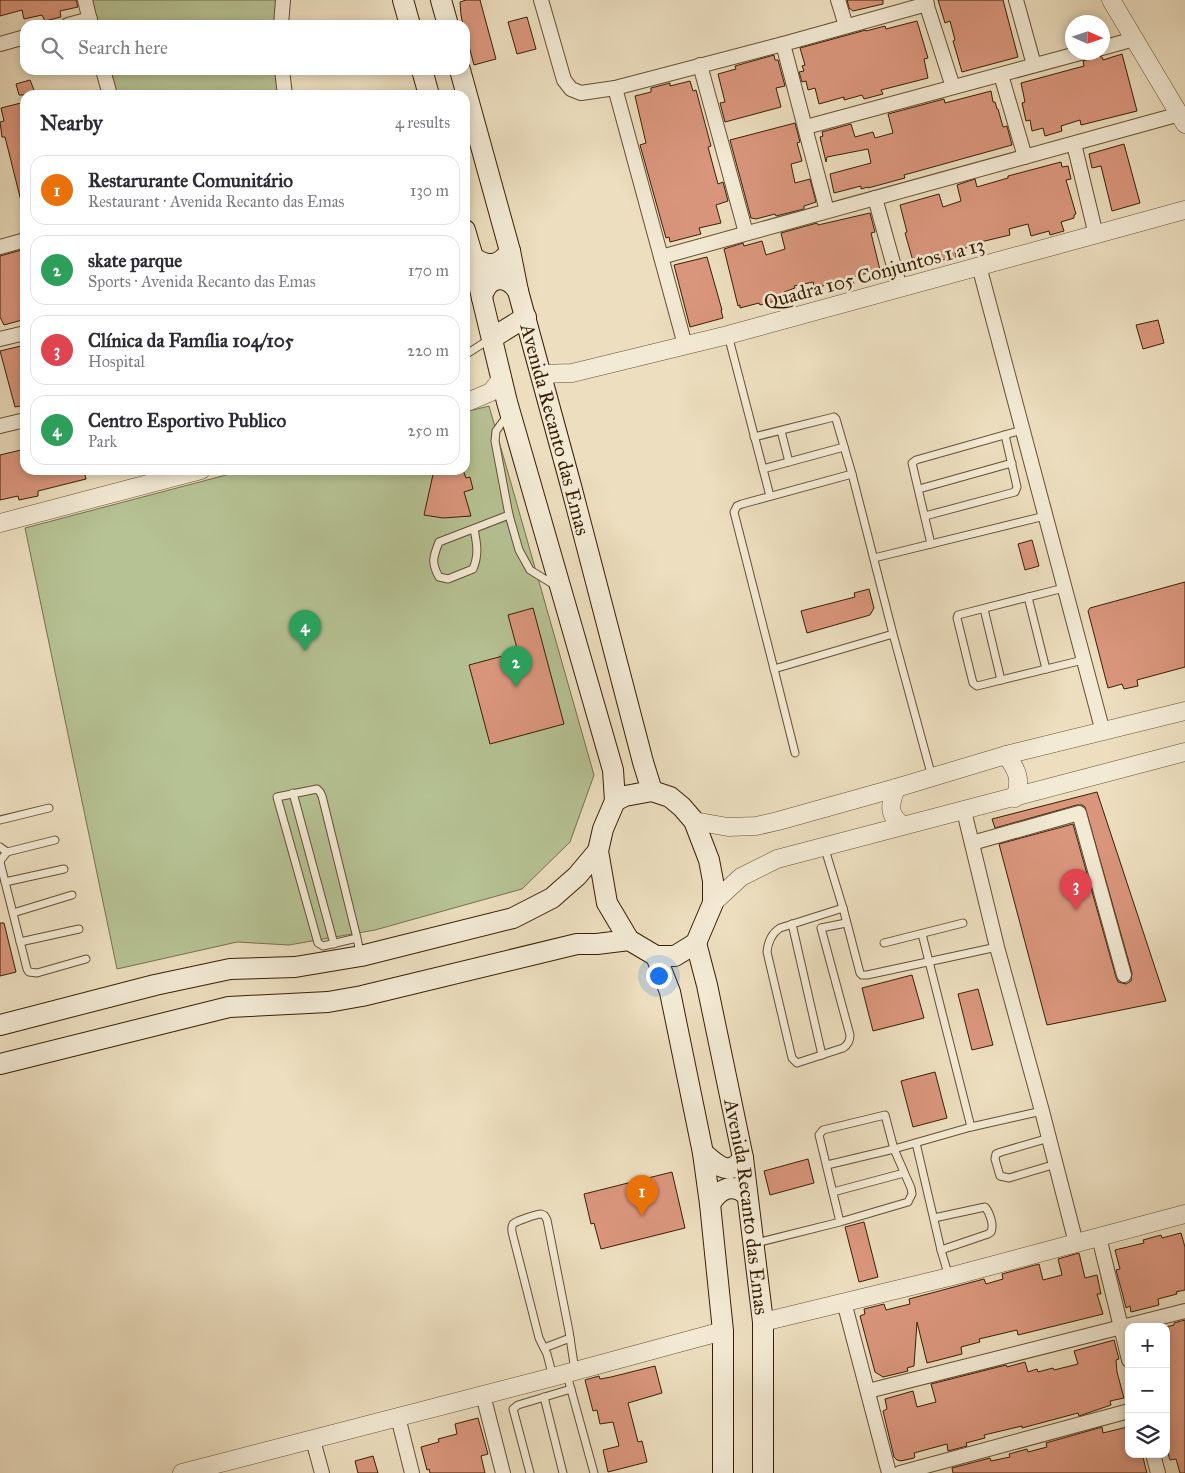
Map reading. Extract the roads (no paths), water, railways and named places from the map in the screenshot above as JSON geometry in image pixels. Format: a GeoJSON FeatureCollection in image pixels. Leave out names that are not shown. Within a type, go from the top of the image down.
{"type":"FeatureCollection","features":[{"type":"Feature","properties":{"kind":"main road"},"geometry":{"type":"LineString","coordinates":[[403,0],[409,20]]}},
{"type":"Feature","properties":{"kind":"main road"},"geometry":{"type":"LineString","coordinates":[[441,0],[447,20]]}},
{"type":"Feature","properties":{"kind":"main road"},"geometry":{"type":"LineString","coordinates":[[423,75],[428,90]]}},
{"type":"Feature","properties":{"kind":"main road","name":"Avenida Recanto das Emas"},"geometry":{"type":"LineString","coordinates":[[461,75],[466,90]]}},
{"type":"Feature","properties":{"kind":"main road","name":"Avenida Recanto das Emas"},"geometry":{"type":"LineString","coordinates":[[470,106],[652,791]]}},
{"type":"Feature","properties":{"kind":"main road"},"geometry":{"type":"LineString","coordinates":[[470,247],[481,262],[489,264],[498,263],[510,251]]}},
{"type":"Feature","properties":{"kind":"main road","name":"Avenida Recanto das Emas"},"geometry":{"type":"LineString","coordinates":[[470,252],[509,407],[613,770],[615,801]]}},
{"type":"Feature","properties":{"kind":"main road"},"geometry":{"type":"LineString","coordinates":[[482,298],[483,290],[487,284],[494,280],[508,280],[518,291]]}},
{"type":"Feature","properties":{"kind":"main road"},"geometry":{"type":"LineString","coordinates":[[492,338],[526,317]]}},
{"type":"Feature","properties":{"kind":"main road"},"geometry":{"type":"LineString","coordinates":[[652,791],[670,797],[694,821],[709,860],[713,881],[712,903],[696,943],[675,956],[656,956],[629,940],[607,903],[598,851],[603,829],[615,801],[625,796],[652,791]]}},
{"type":"Feature","properties":{"kind":"main road"},"geometry":{"type":"LineString","coordinates":[[0,1025],[156,985],[230,969],[295,967],[359,947],[513,918],[552,898],[577,876],[598,851]]}},
{"type":"Feature","properties":{"kind":"main road"},"geometry":{"type":"LineString","coordinates":[[0,1064],[229,1007],[328,1002],[362,996],[577,944],[597,944],[629,940]]}},
{"type":"Feature","properties":{"kind":"main road","name":"Avenida Recanto das Emas"},"geometry":{"type":"LineString","coordinates":[[696,943],[709,995],[743,1158],[748,1195],[763,1322],[763,1473]]}},
{"type":"Feature","properties":{"kind":"main road","name":"Avenida Recanto das Emas"},"geometry":{"type":"LineString","coordinates":[[656,956],[670,992],[703,1153],[710,1204],[723,1331],[723,1473]]}},
{"type":"Feature","properties":{"kind":"main road"},"geometry":{"type":"LineString","coordinates":[[703,1153],[723,1168],[733,1168],[743,1158]]}},
{"type":"Feature","properties":{"kind":"main road"},"geometry":{"type":"LineString","coordinates":[[710,1204],[716,1195],[724,1189],[742,1190],[748,1195]]}},
{"type":"Feature","properties":{"kind":"street"},"geometry":{"type":"LineString","coordinates":[[84,0],[89,20]]}},
{"type":"Feature","properties":{"kind":"street"},"geometry":{"type":"LineString","coordinates":[[282,20],[283,0]]}},
{"type":"Feature","properties":{"kind":"street"},"geometry":{"type":"LineString","coordinates":[[541,0],[564,80],[568,87],[575,92],[581,93],[615,88],[783,44],[926,2],[953,87]]}},
{"type":"Feature","properties":{"kind":"street"},"geometry":{"type":"LineString","coordinates":[[838,0],[846,26]]}},
{"type":"Feature","properties":{"kind":"street"},"geometry":{"type":"LineString","coordinates":[[1016,0],[1034,66]]}},
{"type":"Feature","properties":{"kind":"street"},"geometry":{"type":"LineString","coordinates":[[660,257],[1074,144],[1182,119],[1111,0]]}},
{"type":"Feature","properties":{"kind":"street"},"geometry":{"type":"LineString","coordinates":[[0,44],[20,38]]}},
{"type":"Feature","properties":{"kind":"street"},"geometry":{"type":"LineString","coordinates":[[1110,46],[1134,39]]}},
{"type":"Feature","properties":{"kind":"street"},"geometry":{"type":"LineString","coordinates":[[783,44],[827,211]]}},
{"type":"Feature","properties":{"kind":"street"},"geometry":{"type":"LineString","coordinates":[[806,126],[1065,57]]}},
{"type":"Feature","properties":{"kind":"street"},"geometry":{"type":"LineString","coordinates":[[700,65],[746,233]]}},
{"type":"Feature","properties":{"kind":"street"},"geometry":{"type":"LineString","coordinates":[[104,75],[109,90]]}},
{"type":"Feature","properties":{"kind":"street"},"geometry":{"type":"LineString","coordinates":[[283,75],[284,90]]}},
{"type":"Feature","properties":{"kind":"street"},"geometry":{"type":"LineString","coordinates":[[1001,75],[1025,157]]}},
{"type":"Feature","properties":{"kind":"street"},"geometry":{"type":"LineString","coordinates":[[615,88],[684,345]]}},
{"type":"Feature","properties":{"kind":"street"},"geometry":{"type":"LineString","coordinates":[[1074,144],[1096,235]]}},
{"type":"Feature","properties":{"kind":"street"},"geometry":{"type":"LineString","coordinates":[[875,198],[900,288]]}},
{"type":"Feature","properties":{"kind":"street","name":"Quadra 105 Conjuntos 1 a 13"},"geometry":{"type":"LineString","coordinates":[[543,381],[728,335],[1185,210]]}},
{"type":"Feature","properties":{"kind":"street"},"geometry":{"type":"LineString","coordinates":[[0,247],[20,241]]}},
{"type":"Feature","properties":{"kind":"street"},"geometry":{"type":"LineString","coordinates":[[979,266],[1103,732]]}},
{"type":"Feature","properties":{"kind":"street"},"geometry":{"type":"LineString","coordinates":[[0,340],[20,334]]}},
{"type":"Feature","properties":{"kind":"street"},"geometry":{"type":"LineString","coordinates":[[470,402],[491,392],[502,378]]}},
{"type":"Feature","properties":{"kind":"street"},"geometry":{"type":"LineString","coordinates":[[470,402],[494,400],[509,407]]}},
{"type":"Feature","properties":{"kind":"street"},"geometry":{"type":"LineString","coordinates":[[0,426],[20,421]]}},
{"type":"Feature","properties":{"kind":"street"},"geometry":{"type":"LineString","coordinates":[[0,523],[159,475]]}},
{"type":"Feature","properties":{"kind":"street"},"geometry":{"type":"LineString","coordinates":[[694,821],[728,827],[756,826],[932,778],[1006,755],[1185,711]]}},
{"type":"Feature","properties":{"kind":"street"},"geometry":{"type":"LineString","coordinates":[[712,903],[741,877],[777,859],[1185,752]]}},
{"type":"Feature","properties":{"kind":"street"},"geometry":{"type":"LineString","coordinates":[[1006,755],[1015,768],[1019,780],[1015,798]]}},
{"type":"Feature","properties":{"kind":"street"},"geometry":{"type":"LineString","coordinates":[[896,788],[893,797],[892,813],[894,818],[903,825]]}},
{"type":"Feature","properties":{"kind":"street"},"geometry":{"type":"LineString","coordinates":[[964,811],[997,947],[1076,1243]]}},
{"type":"Feature","properties":{"kind":"street"},"geometry":{"type":"LineString","coordinates":[[972,843],[1079,812],[1124,975]]}},
{"type":"Feature","properties":{"kind":"street"},"geometry":{"type":"LineString","coordinates":[[763,1322],[949,1277],[1185,1214]]}},
{"type":"Feature","properties":{"kind":"street"},"geometry":{"type":"LineString","coordinates":[[1099,1237],[1125,1345]]}},
{"type":"Feature","properties":{"kind":"street"},"geometry":{"type":"LineString","coordinates":[[844,1302],[890,1473]]}},
{"type":"Feature","properties":{"kind":"street"},"geometry":{"type":"LineString","coordinates":[[868,1391],[1185,1310]]}},
{"type":"Feature","properties":{"kind":"street"},"geometry":{"type":"LineString","coordinates":[[182,1473],[483,1395],[566,1378],[723,1331]]}},
{"type":"Feature","properties":{"kind":"street"},"geometry":{"type":"LineString","coordinates":[[483,1395],[503,1473]]}},
{"type":"Feature","properties":{"kind":"street"},"geometry":{"type":"LineString","coordinates":[[900,1473],[1125,1412]]}},
{"type":"Feature","properties":{"kind":"street"},"geometry":{"type":"LineString","coordinates":[[398,1417],[412,1473]]}},
{"type":"Feature","properties":{"kind":"street"},"geometry":{"type":"LineString","coordinates":[[313,1440],[322,1473]]}},
{"type":"Feature","properties":{"kind":"street"},"geometry":{"type":"LineString","coordinates":[[1155,1458],[1158,1473]]}},
{"type":"Feature","properties":{"kind":"lane"},"geometry":{"type":"LineString","coordinates":[[728,335],[770,496]]}},
{"type":"Feature","properties":{"kind":"lane"},"geometry":{"type":"LineString","coordinates":[[470,352],[492,338]]}},
{"type":"Feature","properties":{"kind":"lane"},"geometry":{"type":"LineString","coordinates":[[509,407],[496,430],[495,441],[509,515],[519,550],[530,570],[562,590]]}},
{"type":"Feature","properties":{"kind":"lane"},"geometry":{"type":"LineString","coordinates":[[754,437],[834,416],[836,418],[932,778]]}},
{"type":"Feature","properties":{"kind":"lane"},"geometry":{"type":"LineString","coordinates":[[780,430],[789,462]]}},
{"type":"Feature","properties":{"kind":"lane"},"geometry":{"type":"LineString","coordinates":[[931,544],[912,463],[916,460],[1022,430]]}},
{"type":"Feature","properties":{"kind":"lane"},"geometry":{"type":"LineString","coordinates":[[925,516],[1014,492],[1017,487],[1005,435]]}},
{"type":"Feature","properties":{"kind":"lane"},"geometry":{"type":"LineString","coordinates":[[763,469],[844,447]]}},
{"type":"Feature","properties":{"kind":"lane"},"geometry":{"type":"LineString","coordinates":[[918,489],[1012,463]]}},
{"type":"Feature","properties":{"kind":"lane"},"geometry":{"type":"LineString","coordinates":[[795,753],[734,512],[736,506],[742,504],[852,474]]}},
{"type":"Feature","properties":{"kind":"lane"},"geometry":{"type":"LineString","coordinates":[[474,530],[478,548],[477,559],[473,569],[448,579],[439,577],[434,568],[434,555],[439,542],[509,515]]}},
{"type":"Feature","properties":{"kind":"lane"},"geometry":{"type":"LineString","coordinates":[[874,558],[1045,516]]}},
{"type":"Feature","properties":{"kind":"lane"},"geometry":{"type":"LineString","coordinates":[[1064,588],[958,615],[957,618],[972,683],[977,686],[1083,660]]}},
{"type":"Feature","properties":{"kind":"lane"},"geometry":{"type":"LineString","coordinates":[[1028,597],[1046,669]]}},
{"type":"Feature","properties":{"kind":"lane"},"geometry":{"type":"LineString","coordinates":[[984,609],[1001,680]]}},
{"type":"Feature","properties":{"kind":"lane"},"geometry":{"type":"LineString","coordinates":[[774,669],[893,634]]}},
{"type":"Feature","properties":{"kind":"lane"},"geometry":{"type":"LineString","coordinates":[[317,789],[320,792],[359,947],[334,944],[322,946],[318,943],[277,797],[293,793],[317,789]]}},
{"type":"Feature","properties":{"kind":"lane"},"geometry":{"type":"LineString","coordinates":[[293,793],[334,944]]}},
{"type":"Feature","properties":{"kind":"lane"},"geometry":{"type":"LineString","coordinates":[[0,820],[49,808]]}},
{"type":"Feature","properties":{"kind":"lane"},"geometry":{"type":"LineString","coordinates":[[55,840],[8,852],[0,861],[20,942],[29,972],[37,973],[86,960]]}},
{"type":"Feature","properties":{"kind":"lane"},"geometry":{"type":"LineString","coordinates":[[824,846],[862,975],[997,947]]}},
{"type":"Feature","properties":{"kind":"lane"},"geometry":{"type":"LineString","coordinates":[[0,848],[8,852]]}},
{"type":"Feature","properties":{"kind":"lane"},"geometry":{"type":"LineString","coordinates":[[6,882],[64,869]]}},
{"type":"Feature","properties":{"kind":"lane"},"geometry":{"type":"LineString","coordinates":[[13,913],[72,896]]}},
{"type":"Feature","properties":{"kind":"lane"},"geometry":{"type":"LineString","coordinates":[[819,915],[850,1039],[846,1046],[799,1063],[793,1060],[767,952],[768,942],[780,928],[819,915],[843,908]]}},
{"type":"Feature","properties":{"kind":"lane"},"geometry":{"type":"LineString","coordinates":[[821,928],[846,923]]}},
{"type":"Feature","properties":{"kind":"lane"},"geometry":{"type":"LineString","coordinates":[[884,943],[963,923]]}},
{"type":"Feature","properties":{"kind":"lane"},"geometry":{"type":"LineString","coordinates":[[792,924],[822,1055]]}},
{"type":"Feature","properties":{"kind":"lane"},"geometry":{"type":"LineString","coordinates":[[20,942],[79,929]]}},
{"type":"Feature","properties":{"kind":"lane"},"geometry":{"type":"LineString","coordinates":[[922,934],[971,1127]]}},
{"type":"Feature","properties":{"kind":"lane"},"geometry":{"type":"LineString","coordinates":[[827,1166],[971,1127],[1042,1111]]}},
{"type":"Feature","properties":{"kind":"lane"},"geometry":{"type":"LineString","coordinates":[[754,1243],[840,1222],[908,1202],[912,1194],[894,1149],[885,1115],[821,1132],[819,1135],[840,1222]]}},
{"type":"Feature","properties":{"kind":"lane"},"geometry":{"type":"LineString","coordinates":[[1049,1138],[1001,1152],[996,1154],[994,1159],[1000,1176],[1009,1178],[1056,1164]]}},
{"type":"Feature","properties":{"kind":"lane"},"geometry":{"type":"LineString","coordinates":[[916,1143],[949,1277]]}},
{"type":"Feature","properties":{"kind":"lane"},"geometry":{"type":"LineString","coordinates":[[833,1192],[904,1173]]}},
{"type":"Feature","properties":{"kind":"lane"},"geometry":{"type":"LineString","coordinates":[[934,1218],[982,1207],[987,1209],[992,1225],[991,1232],[988,1234],[941,1250]]}},
{"type":"Feature","properties":{"kind":"lane"},"geometry":{"type":"LineString","coordinates":[[530,1473],[513,1409],[518,1404],[544,1397],[566,1378],[570,1338],[547,1220],[542,1214],[515,1222],[512,1232],[539,1338],[566,1378],[594,1473]]}},
{"type":"Feature","properties":{"kind":"lane"},"geometry":{"type":"LineString","coordinates":[[544,1348],[570,1338]]}},
{"type":"Feature","properties":{"kind":"lane"},"geometry":{"type":"LineString","coordinates":[[544,1397],[563,1473]]}},
{"type":"Feature","properties":{"kind":"place","name":"Centro Esportivo Publico"},"geometry":{"type":"Point","coordinates":[305,651]}},
{"type":"Feature","properties":{"kind":"place","name":"skate parque"},"geometry":{"type":"Point","coordinates":[516,687]}},
{"type":"Feature","properties":{"kind":"place","name":"Clínica da Família 104/105"},"geometry":{"type":"Point","coordinates":[1076,910]}},
{"type":"Feature","properties":{"kind":"place","name":"Restarurante Comunitário"},"geometry":{"type":"Point","coordinates":[642,1216]}}]}
